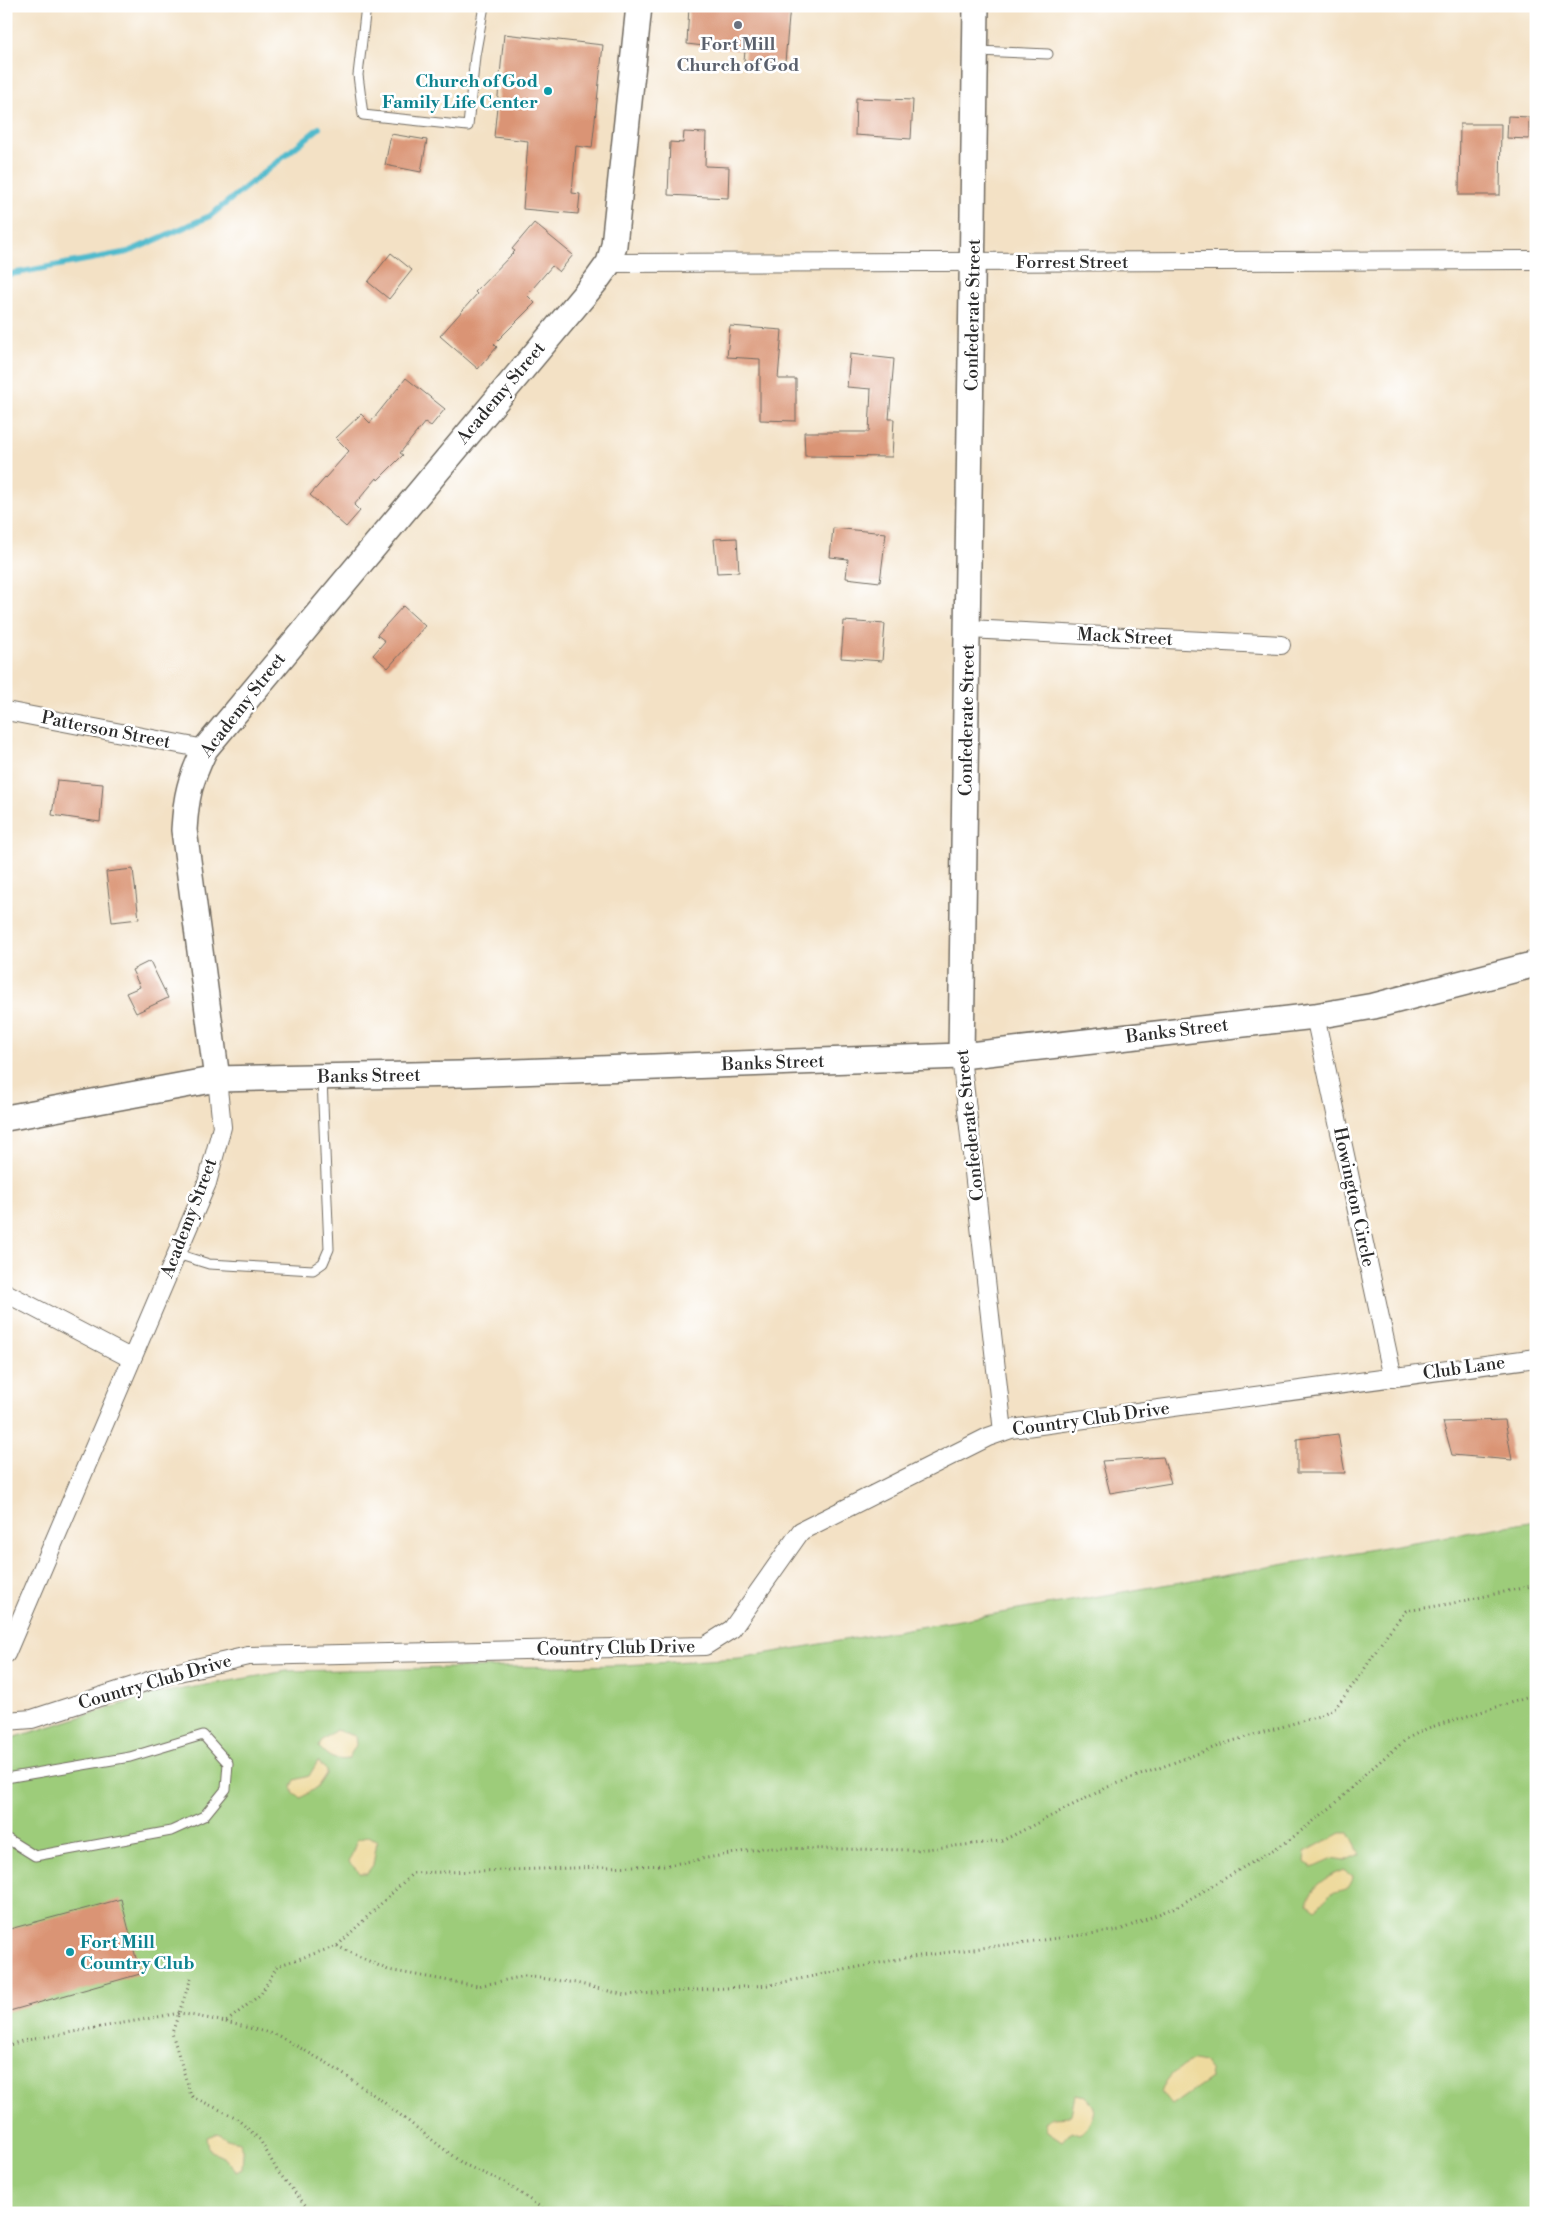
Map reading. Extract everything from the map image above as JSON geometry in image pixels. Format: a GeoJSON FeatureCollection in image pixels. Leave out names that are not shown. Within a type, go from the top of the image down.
{"type":"FeatureCollection","features":[{"type":"Feature","properties":{"kind":"street","name":"Academy Street"},"geometry":{"type":"LineString","coordinates":[[6,1654],[206,1184],[222,1127],[184,830],[186,795],[193,774],[205,749],[596,281],[609,262],[614,245],[639,6]]}},
{"type":"Feature","properties":{"kind":"street","name":"Confederate Street"},"geometry":{"type":"LineString","coordinates":[[976,6],[961,1056],[1003,1432]]}},
{"type":"Feature","properties":{"kind":"street","name":"Forrest Street"},"geometry":{"type":"LineString","coordinates":[[609,262],[973,263],[1536,260]]}},
{"type":"Feature","properties":{"kind":"street","name":"Mack Street"},"geometry":{"type":"LineString","coordinates":[[968,629],[1281,645]]}},
{"type":"Feature","properties":{"kind":"street","name":"Patterson Street"},"geometry":{"type":"LineString","coordinates":[[6,711],[205,749]]}},
{"type":"Feature","properties":{"kind":"street","name":"Banks Street"},"geometry":{"type":"LineString","coordinates":[[6,1118],[217,1079],[961,1056],[1315,1016],[1374,1006],[1536,964]]}},
{"type":"Feature","properties":{"kind":"street","name":"Howington Circle"},"geometry":{"type":"LineString","coordinates":[[1315,1016],[1392,1378]]}},
{"type":"Feature","properties":{"kind":"street"},"geometry":{"type":"LineString","coordinates":[[6,1294],[132,1359]]}},
{"type":"Feature","properties":{"kind":"street","name":"Club Lane"},"geometry":{"type":"LineString","coordinates":[[1392,1378],[1536,1358]]}},
{"type":"Feature","properties":{"kind":"street","name":"Country Club Drive"},"geometry":{"type":"LineString","coordinates":[[6,1721],[32,1718],[170,1674],[248,1656],[705,1646],[732,1629],[801,1531],[1003,1432],[1392,1378]]}},
{"type":"Feature","properties":{"kind":"lane"},"geometry":{"type":"LineString","coordinates":[[366,6],[358,75],[363,114],[468,126],[475,56],[484,6]]}},
{"type":"Feature","properties":{"kind":"lane"},"geometry":{"type":"LineString","coordinates":[[975,51],[1048,54]]}},
{"type":"Feature","properties":{"kind":"lane"},"geometry":{"type":"LineString","coordinates":[[177,1254],[209,1264],[313,1270],[323,1263],[330,1249],[322,1077]]}},
{"type":"Feature","properties":{"kind":"lane"},"geometry":{"type":"LineString","coordinates":[[6,1778],[130,1757],[203,1735],[228,1763],[226,1789],[204,1816],[171,1831],[34,1856],[6,1838]]}},
{"type":"Feature","properties":{"kind":"path"},"geometry":{"type":"LineString","coordinates":[[226,2022],[261,1994],[277,1966],[337,1946],[413,1873],[668,1866],[763,1848],[916,1850],[1002,1841],[1108,1788],[1229,1742],[1319,1716],[1336,1707],[1360,1676],[1386,1634],[1406,1611],[1449,1604],[1536,1585]]}},
{"type":"Feature","properties":{"kind":"path"},"geometry":{"type":"LineString","coordinates":[[337,1946],[388,1970],[478,1986],[525,1976],[576,1983],[625,1995],[769,1985],[904,1958],[1120,1930],[1178,1906],[1288,1841],[1334,1805],[1366,1773],[1408,1738],[1428,1728],[1536,1695]]}},
{"type":"Feature","properties":{"kind":"path"},"geometry":{"type":"LineString","coordinates":[[191,1978],[172,2033],[191,2096],[235,2117],[260,2140],[278,2172],[312,2213]]}},
{"type":"Feature","properties":{"kind":"path"},"geometry":{"type":"LineString","coordinates":[[6,2046],[22,2041],[180,2013],[226,2022],[276,2035],[327,2063],[381,2100],[463,2164],[504,2182],[549,2213]]}},
{"type":"Feature","properties":{"kind":"green space"},"geometry":{"type":"Polygon","coordinates":[[[1536,1521],[1536,2213],[6,2213],[6,1740],[155,1694],[287,1671],[624,1665],[739,1658],[1536,1521]]]}},
{"type":"Feature","properties":{"kind":"sand"},"geometry":{"type":"Polygon","coordinates":[[[336,1730],[355,1736],[356,1745],[348,1759],[332,1757],[319,1747],[322,1740],[336,1730]]]}},
{"type":"Feature","properties":{"kind":"sand"},"geometry":{"type":"Polygon","coordinates":[[[318,1761],[326,1770],[326,1774],[318,1786],[301,1798],[294,1794],[292,1786],[295,1780],[309,1776],[318,1761]]]}},
{"type":"Feature","properties":{"kind":"sand"},"geometry":{"type":"Polygon","coordinates":[[[1340,1833],[1349,1833],[1360,1854],[1344,1861],[1331,1859],[1313,1867],[1304,1862],[1305,1852],[1340,1833]]]}},
{"type":"Feature","properties":{"kind":"sand"},"geometry":{"type":"Polygon","coordinates":[[[369,1836],[377,1841],[373,1865],[367,1873],[360,1873],[349,1862],[357,1840],[369,1836]]]}},
{"type":"Feature","properties":{"kind":"sand"},"geometry":{"type":"Polygon","coordinates":[[[1344,1870],[1353,1876],[1350,1886],[1333,1893],[1315,1909],[1307,1903],[1312,1892],[1321,1882],[1344,1870]]]}},
{"type":"Feature","properties":{"kind":"sand"},"geometry":{"type":"Polygon","coordinates":[[[1193,2060],[1204,2062],[1210,2070],[1211,2078],[1172,2105],[1161,2092],[1163,2086],[1174,2073],[1193,2060]]]}},
{"type":"Feature","properties":{"kind":"sand"},"geometry":{"type":"Polygon","coordinates":[[[1075,2094],[1086,2096],[1094,2107],[1093,2114],[1088,2126],[1082,2132],[1079,2134],[1071,2131],[1062,2141],[1047,2131],[1044,2122],[1052,2117],[1071,2116],[1075,2094]]]}},
{"type":"Feature","properties":{"kind":"sand"},"geometry":{"type":"Polygon","coordinates":[[[218,2133],[227,2139],[239,2142],[243,2152],[242,2169],[236,2172],[221,2155],[209,2150],[207,2137],[218,2133]]]}},
{"type":"Feature","properties":{"kind":"building","name":"Fort Mill Church of God"},"geometry":{"type":"Polygon","coordinates":[[[689,6],[790,6],[785,62],[744,61],[745,51],[687,44],[689,6]]]}},
{"type":"Feature","properties":{"kind":"building","name":"Church of God Family Life Center"},"geometry":{"type":"Polygon","coordinates":[[[504,34],[603,45],[592,148],[576,146],[572,193],[580,194],[578,214],[523,209],[528,141],[494,137],[504,34]]]}},
{"type":"Feature","properties":{"kind":"building"},"geometry":{"type":"Polygon","coordinates":[[[856,98],[913,100],[911,139],[855,135],[856,98]]]}},
{"type":"Feature","properties":{"kind":"building"},"geometry":{"type":"Polygon","coordinates":[[[1508,116],[1529,117],[1529,139],[1507,138],[1508,116]]]}},
{"type":"Feature","properties":{"kind":"building"},"geometry":{"type":"Polygon","coordinates":[[[1460,124],[1501,124],[1500,195],[1459,195],[1460,124]]]}},
{"type":"Feature","properties":{"kind":"building"},"geometry":{"type":"Polygon","coordinates":[[[684,132],[706,133],[705,166],[729,167],[728,198],[668,195],[670,142],[683,143],[684,132]]]}},
{"type":"Feature","properties":{"kind":"building"},"geometry":{"type":"Polygon","coordinates":[[[391,134],[427,140],[421,172],[385,165],[391,134]]]}},
{"type":"Feature","properties":{"kind":"building"},"geometry":{"type":"Polygon","coordinates":[[[534,223],[573,255],[559,272],[552,266],[527,295],[535,303],[494,344],[497,347],[478,369],[440,336],[477,294],[475,292],[515,251],[512,249],[534,223]]]}},
{"type":"Feature","properties":{"kind":"building"},"geometry":{"type":"Polygon","coordinates":[[[391,253],[412,270],[389,299],[368,282],[391,253]]]}},
{"type":"Feature","properties":{"kind":"building"},"geometry":{"type":"Polygon","coordinates":[[[730,326],[782,330],[778,379],[796,379],[796,421],[760,420],[760,359],[727,357],[730,326]]]}},
{"type":"Feature","properties":{"kind":"building"},"geometry":{"type":"Polygon","coordinates":[[[850,354],[894,359],[889,419],[894,419],[892,457],[805,456],[804,432],[869,432],[871,389],[847,387],[850,354]]]}},
{"type":"Feature","properties":{"kind":"building"},"geometry":{"type":"Polygon","coordinates":[[[406,378],[445,409],[431,426],[425,422],[400,453],[403,455],[378,480],[377,478],[354,505],[360,511],[346,527],[310,495],[349,451],[336,438],[361,414],[370,423],[406,378]]]}},
{"type":"Feature","properties":{"kind":"building"},"geometry":{"type":"Polygon","coordinates":[[[833,528],[886,533],[880,582],[846,578],[848,559],[830,557],[833,528]]]}},
{"type":"Feature","properties":{"kind":"building"},"geometry":{"type":"Polygon","coordinates":[[[737,538],[739,572],[717,573],[714,539],[737,538]]]}},
{"type":"Feature","properties":{"kind":"building"},"geometry":{"type":"Polygon","coordinates":[[[403,606],[425,626],[388,668],[373,655],[385,641],[377,635],[403,606]]]}},
{"type":"Feature","properties":{"kind":"building"},"geometry":{"type":"Polygon","coordinates":[[[844,621],[885,624],[882,661],[841,658],[844,621]]]}},
{"type":"Feature","properties":{"kind":"building"},"geometry":{"type":"Polygon","coordinates":[[[57,780],[103,784],[100,822],[52,815],[57,780]]]}},
{"type":"Feature","properties":{"kind":"building"},"geometry":{"type":"Polygon","coordinates":[[[133,869],[139,919],[112,922],[106,872],[133,869]]]}},
{"type":"Feature","properties":{"kind":"building"},"geometry":{"type":"Polygon","coordinates":[[[150,961],[168,998],[136,1013],[126,993],[140,987],[132,970],[150,961]]]}},
{"type":"Feature","properties":{"kind":"building"},"geometry":{"type":"Polygon","coordinates":[[[1505,1420],[1512,1460],[1452,1455],[1443,1422],[1505,1420]]]}},
{"type":"Feature","properties":{"kind":"building"},"geometry":{"type":"Polygon","coordinates":[[[1338,1434],[1345,1473],[1297,1473],[1297,1439],[1338,1434]]]}},
{"type":"Feature","properties":{"kind":"building"},"geometry":{"type":"Polygon","coordinates":[[[1163,1457],[1171,1483],[1110,1493],[1102,1461],[1163,1457]]]}},
{"type":"Feature","properties":{"kind":"building","name":"Fort Mill Country Club"},"geometry":{"type":"Polygon","coordinates":[[[121,1899],[140,1974],[6,2012],[6,1930],[121,1899]]]}},
{"type":"Feature","properties":{"kind":"waterway"},"geometry":{"type":"LineString","coordinates":[[6,275],[128,252],[210,216],[319,128]]}},
{"type":"Feature","properties":{"kind":"place","name":"Fort Mill Church of God"},"geometry":{"type":"Point","coordinates":[738,25]}},
{"type":"Feature","properties":{"kind":"place","name":"Church of God Family Life Center"},"geometry":{"type":"Point","coordinates":[548,91]}},
{"type":"Feature","properties":{"kind":"place","name":"Fort Mill Country Club"},"geometry":{"type":"Point","coordinates":[70,1952]}}]}
